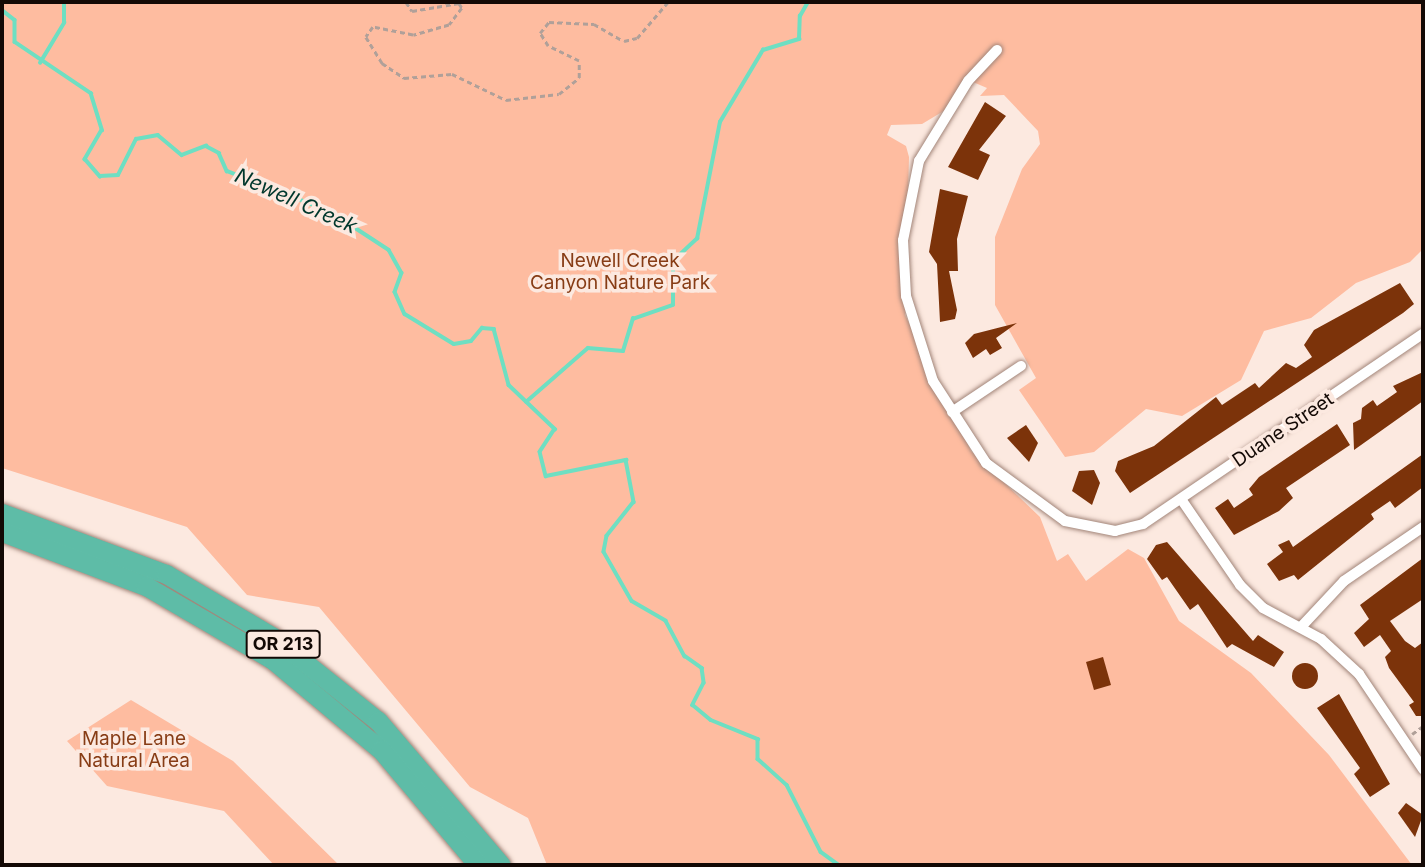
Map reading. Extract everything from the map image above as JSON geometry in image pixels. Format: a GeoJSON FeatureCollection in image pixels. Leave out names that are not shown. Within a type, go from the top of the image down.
{"type":"FeatureCollection","features":[{"type":"Feature","properties":{"kind":"highway","name":"OR 213"},"geometry":{"type":"LineString","coordinates":[[2,513],[156,569],[273,637],[378,721],[501,865]]}},
{"type":"Feature","properties":{"kind":"highway","name":"OR 213"},"geometry":{"type":"LineString","coordinates":[[2,532],[134,580],[263,654],[381,750],[478,865]]}},
{"type":"Feature","properties":{"kind":"street"},"geometry":{"type":"LineString","coordinates":[[997,50],[933,130],[919,161],[903,240],[911,326],[953,412],[1021,366]]}},
{"type":"Feature","properties":{"kind":"street","name":"Duane Street"},"geometry":{"type":"LineString","coordinates":[[953,412],[986,463],[1065,521],[1115,531],[1143,524],[1423,334]]}},
{"type":"Feature","properties":{"kind":"street"},"geometry":{"type":"LineString","coordinates":[[1181,499],[1240,585],[1264,608],[1301,627],[1359,674],[1423,769]]}},
{"type":"Feature","properties":{"kind":"street"},"geometry":{"type":"LineString","coordinates":[[1301,627],[1344,581],[1423,527]]}},
{"type":"Feature","properties":{"kind":"path"},"geometry":{"type":"LineString","coordinates":[[406,2],[412,11],[459,3],[462,8],[449,25],[413,35],[373,27],[366,37],[382,63],[404,78],[452,74],[506,100],[559,94],[579,78],[579,61],[548,46],[540,33],[549,22],[594,24],[624,41],[636,38],[668,2]]}},
{"type":"Feature","properties":{"kind":"green space","name":"Newell Creek Canyon Nature Park"},"geometry":{"type":"Polygon","coordinates":[[[2,2],[1423,2],[1423,249],[1410,262],[1356,283],[1311,318],[1264,331],[1241,380],[1182,416],[1146,409],[1094,452],[1065,457],[1019,390],[1036,378],[995,305],[995,237],[1022,169],[1040,144],[1038,131],[1004,95],[980,96],[987,88],[973,82],[947,109],[922,124],[891,125],[887,135],[906,146],[909,157],[905,315],[971,451],[1040,517],[1057,561],[1068,554],[1086,581],[1128,549],[1144,558],[1179,621],[1251,673],[1329,755],[1412,865],[547,865],[528,818],[470,787],[319,607],[247,595],[187,527],[2,468],[2,2]]]}},
{"type":"Feature","properties":{"kind":"green space","name":"Maple Lane Natural Area"},"geometry":{"type":"Polygon","coordinates":[[[131,700],[233,761],[339,865],[274,865],[224,811],[107,786],[67,741],[131,700]]]}},
{"type":"Feature","properties":{"kind":"building"},"geometry":{"type":"Polygon","coordinates":[[[985,102],[1006,116],[979,150],[990,155],[978,180],[948,167],[985,102]]]}},
{"type":"Feature","properties":{"kind":"building"},"geometry":{"type":"Polygon","coordinates":[[[940,189],[968,196],[957,239],[958,271],[949,271],[957,310],[955,319],[940,322],[937,264],[929,252],[940,189]]]}},
{"type":"Feature","properties":{"kind":"building"},"geometry":{"type":"Polygon","coordinates":[[[1400,283],[1414,304],[1403,313],[1130,493],[1115,471],[1118,461],[1154,446],[1216,397],[1222,405],[1255,383],[1259,388],[1286,363],[1296,368],[1312,357],[1304,345],[1314,330],[1400,283]]]}},
{"type":"Feature","properties":{"kind":"building"},"geometry":{"type":"Polygon","coordinates":[[[1017,323],[996,338],[1002,348],[990,355],[986,349],[973,358],[965,343],[974,334],[1017,323]]]}},
{"type":"Feature","properties":{"kind":"building"},"geometry":{"type":"Polygon","coordinates":[[[1423,372],[1423,401],[1354,450],[1353,423],[1361,419],[1362,408],[1373,400],[1377,406],[1397,392],[1393,386],[1423,372]]]}},
{"type":"Feature","properties":{"kind":"building"},"geometry":{"type":"Polygon","coordinates":[[[1337,424],[1350,445],[1286,488],[1293,498],[1279,511],[1234,535],[1215,508],[1228,499],[1234,508],[1253,495],[1249,489],[1259,477],[1337,424]]]}},
{"type":"Feature","properties":{"kind":"building"},"geometry":{"type":"Polygon","coordinates":[[[1026,425],[1038,443],[1029,462],[1007,438],[1026,425]]]}},
{"type":"Feature","properties":{"kind":"building"},"geometry":{"type":"Polygon","coordinates":[[[1423,454],[1423,487],[1395,508],[1390,501],[1371,514],[1374,519],[1298,580],[1294,575],[1279,581],[1267,564],[1283,552],[1278,545],[1289,540],[1293,547],[1423,454]]]}},
{"type":"Feature","properties":{"kind":"building"},"geometry":{"type":"Polygon","coordinates":[[[1094,470],[1100,483],[1092,505],[1072,491],[1079,471],[1094,470]]]}},
{"type":"Feature","properties":{"kind":"building"},"geometry":{"type":"Polygon","coordinates":[[[1167,542],[1253,641],[1258,635],[1284,652],[1274,667],[1232,644],[1227,648],[1198,604],[1190,610],[1167,577],[1162,580],[1147,559],[1156,545],[1167,542]]]}},
{"type":"Feature","properties":{"kind":"building"},"geometry":{"type":"Polygon","coordinates":[[[1423,558],[1423,599],[1390,621],[1405,641],[1415,648],[1423,642],[1423,716],[1416,716],[1409,705],[1414,702],[1389,668],[1385,657],[1391,651],[1380,635],[1364,647],[1354,633],[1369,619],[1360,605],[1423,558]]]}},
{"type":"Feature","properties":{"kind":"building"},"geometry":{"type":"Polygon","coordinates":[[[1103,657],[1111,685],[1094,690],[1086,662],[1103,657]]]}},
{"type":"Feature","properties":{"kind":"building"},"geometry":{"type":"Polygon","coordinates":[[[1305,663],[1314,667],[1318,676],[1314,685],[1305,689],[1296,685],[1292,676],[1296,667],[1305,663]]]}},
{"type":"Feature","properties":{"kind":"building"},"geometry":{"type":"Polygon","coordinates":[[[1339,694],[1390,784],[1370,797],[1354,774],[1360,768],[1317,708],[1339,694]]]}},
{"type":"Feature","properties":{"kind":"building"},"geometry":{"type":"Polygon","coordinates":[[[1406,803],[1423,815],[1415,837],[1398,813],[1406,803]]]}},
{"type":"Feature","properties":{"kind":"waterway"},"geometry":{"type":"LineString","coordinates":[[40,63],[64,23],[64,2]]}},
{"type":"Feature","properties":{"kind":"waterway"},"geometry":{"type":"LineString","coordinates":[[526,402],[588,348],[623,351],[633,319],[673,305],[673,261],[697,239],[720,122],[763,50],[799,39],[800,16],[808,2]]}},
{"type":"Feature","properties":{"kind":"waterway","name":"Newell Creek"},"geometry":{"type":"LineString","coordinates":[[2,10],[15,20],[15,42],[91,93],[102,130],[85,159],[100,176],[118,175],[136,139],[158,135],[182,155],[206,146],[219,153],[227,171],[331,212],[389,250],[402,273],[395,292],[405,314],[454,344],[471,341],[482,328],[494,329],[509,385],[555,429],[540,452],[546,476],[626,460],[634,502],[607,536],[604,552],[632,601],[666,621],[685,656],[702,668],[704,683],[693,705],[711,720],[758,739],[758,759],[787,785],[821,852],[839,865]]}}]}
